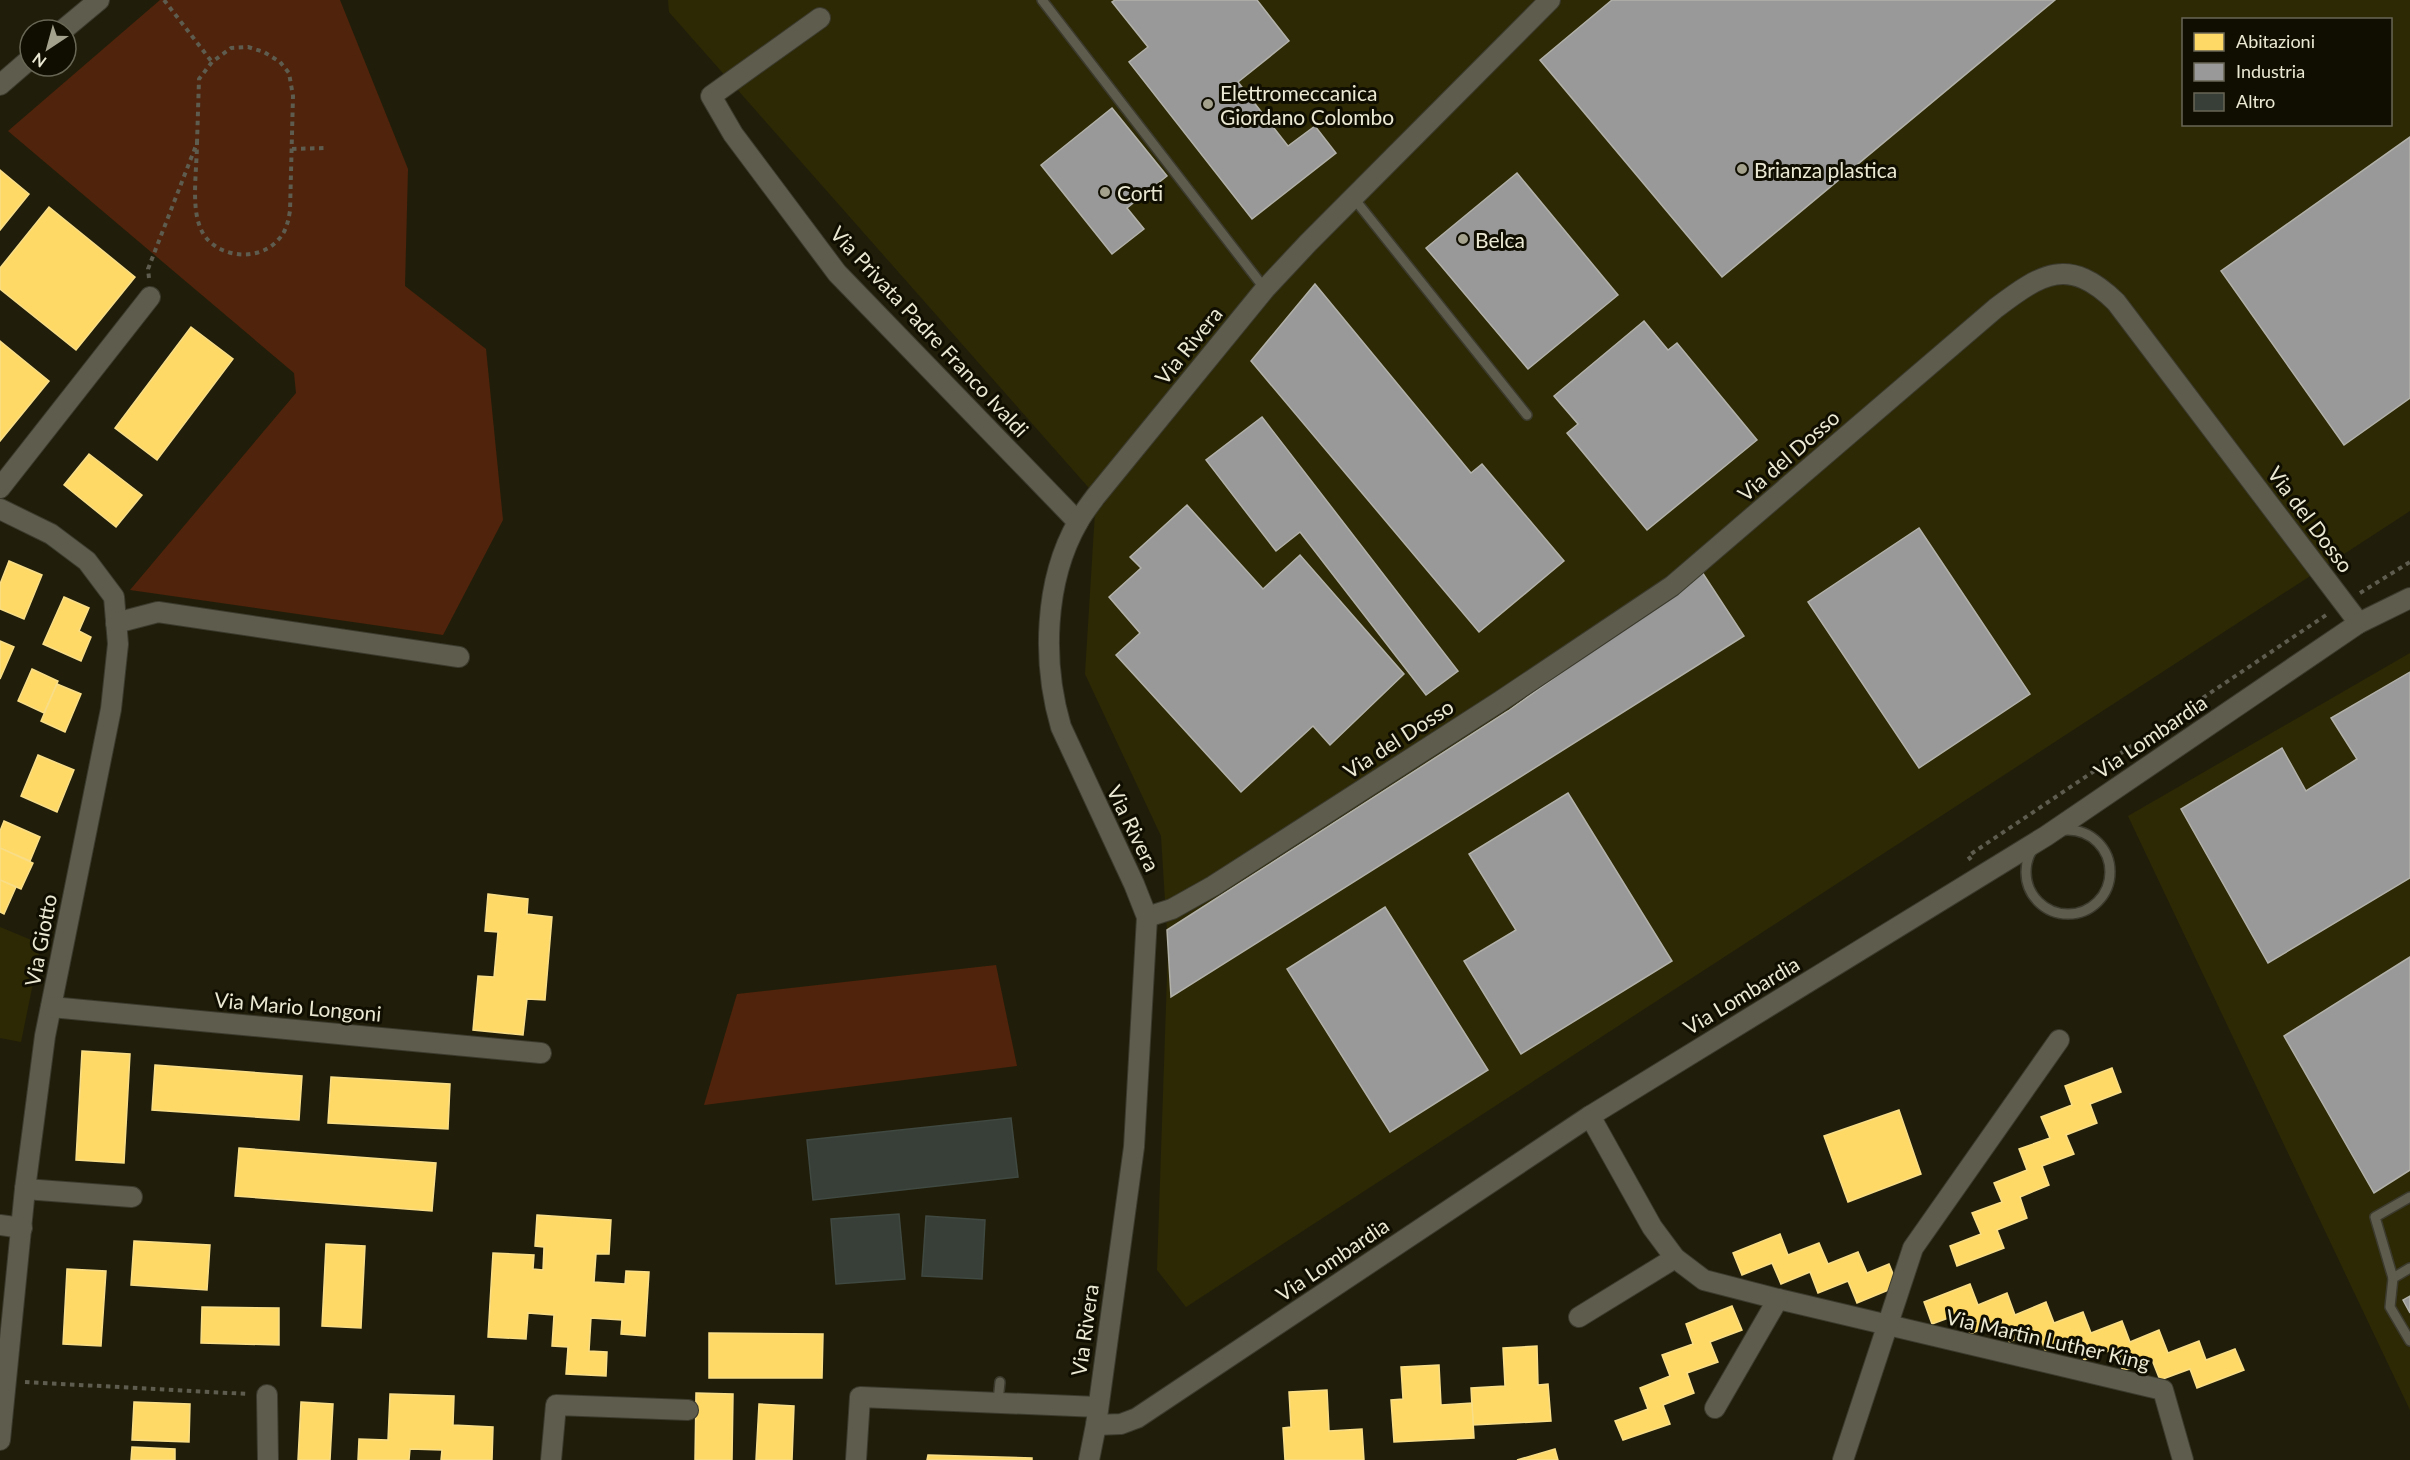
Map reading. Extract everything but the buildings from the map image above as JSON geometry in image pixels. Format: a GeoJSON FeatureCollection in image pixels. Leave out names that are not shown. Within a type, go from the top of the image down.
{"type":"FeatureCollection","features":[{"type":"Feature","properties":{"kind":"street"},"geometry":{"type":"LineString","coordinates":[[77,18],[99,0]]}},
{"type":"Feature","properties":{"kind":"street","name":"Via Rivera"},"geometry":{"type":"LineString","coordinates":[[1089,1460],[1134,1147],[1147,917],[1138,892],[1061,727],[1050,682],[1049,632],[1055,587],[1068,544],[1078,522],[1096,496],[1265,289],[1352,196],[1550,0]]}},
{"type":"Feature","properties":{"kind":"street","name":"Via Privata Padre Franco Ivaldi"},"geometry":{"type":"LineString","coordinates":[[820,18],[711,96],[733,134],[837,273],[1078,522]]}},
{"type":"Feature","properties":{"kind":"street"},"geometry":{"type":"LineString","coordinates":[[0,85],[18,69]]}},
{"type":"Feature","properties":{"kind":"street","name":"Via del Dosso"},"geometry":{"type":"LineString","coordinates":[[1147,917],[1172,909],[1213,886],[1499,702],[1672,586],[1996,308],[2024,286],[2040,277],[2057,273],[2072,273],[2103,290],[2116,303],[2359,623]]}},
{"type":"Feature","properties":{"kind":"street"},"geometry":{"type":"LineString","coordinates":[[0,488],[150,297]]}},
{"type":"Feature","properties":{"kind":"street","name":"Via Giotto"},"geometry":{"type":"LineString","coordinates":[[0,509],[51,534],[87,561],[114,597],[118,644],[111,709],[51,1007],[25,1190],[0,1440]]}},
{"type":"Feature","properties":{"kind":"street","name":"Via Lombardia"},"geometry":{"type":"LineString","coordinates":[[856,1460],[860,1392],[968,1396],[999,1392],[1121,1424],[1137,1418],[1590,1116],[2046,836],[2359,623],[2410,598]]}},
{"type":"Feature","properties":{"kind":"street"},"geometry":{"type":"LineString","coordinates":[[116,623],[159,612],[459,657]]}},
{"type":"Feature","properties":{"kind":"street","name":"Via Mario Longoni"},"geometry":{"type":"LineString","coordinates":[[51,1007],[541,1053]]}},
{"type":"Feature","properties":{"kind":"street"},"geometry":{"type":"LineString","coordinates":[[1843,1460],[1913,1248],[2058,1040]]}},
{"type":"Feature","properties":{"kind":"street","name":"Via Martin Luther King"},"geometry":{"type":"LineString","coordinates":[[1590,1116],[1652,1227],[1675,1258],[1704,1280],[2163,1390],[2183,1460]]}},
{"type":"Feature","properties":{"kind":"street"},"geometry":{"type":"LineString","coordinates":[[25,1190],[132,1197]]}},
{"type":"Feature","properties":{"kind":"street"},"geometry":{"type":"LineString","coordinates":[[0,1226],[22,1228]]}},
{"type":"Feature","properties":{"kind":"street"},"geometry":{"type":"LineString","coordinates":[[1580,1317],[1675,1258]]}},
{"type":"Feature","properties":{"kind":"street"},"geometry":{"type":"LineString","coordinates":[[1714,1408],[1778,1299]]}},
{"type":"Feature","properties":{"kind":"street"},"geometry":{"type":"LineString","coordinates":[[267,1395],[268,1460]]}},
{"type":"Feature","properties":{"kind":"street"},"geometry":{"type":"LineString","coordinates":[[551,1460],[556,1406],[688,1410]]}},
{"type":"Feature","properties":{"kind":"lane"},"geometry":{"type":"LineString","coordinates":[[1042,0],[1265,289]]}},
{"type":"Feature","properties":{"kind":"lane"},"geometry":{"type":"LineString","coordinates":[[1352,196],[1527,415]]}},
{"type":"Feature","properties":{"kind":"lane"},"geometry":{"type":"LineString","coordinates":[[2059,830],[2073,830],[2086,834],[2098,842],[2109,860],[2110,881],[2104,894],[2095,905],[2082,912],[2069,914],[2049,909],[2034,896],[2028,884],[2026,870],[2028,857],[2035,845],[2046,836],[2059,830]]}},
{"type":"Feature","properties":{"kind":"lane"},"geometry":{"type":"LineString","coordinates":[[2410,1197],[2375,1217],[2393,1278],[2390,1307],[2410,1341]]}},
{"type":"Feature","properties":{"kind":"lane"},"geometry":{"type":"LineString","coordinates":[[2393,1278],[2410,1268]]}},
{"type":"Feature","properties":{"kind":"path"},"geometry":{"type":"LineString","coordinates":[[164,0],[212,62]]}},
{"type":"Feature","properties":{"kind":"path"},"geometry":{"type":"LineString","coordinates":[[248,47],[264,52],[280,62],[289,73],[293,96],[290,211],[286,229],[277,242],[262,252],[243,256],[221,250],[200,228],[195,196],[199,79],[212,62],[231,48],[248,47]]}},
{"type":"Feature","properties":{"kind":"path"},"geometry":{"type":"LineString","coordinates":[[150,297],[148,269],[197,143]]}},
{"type":"Feature","properties":{"kind":"path"},"geometry":{"type":"LineString","coordinates":[[292,148],[326,148]]}},
{"type":"Feature","properties":{"kind":"path"},"geometry":{"type":"LineString","coordinates":[[1981,876],[1968,856],[2344,603],[2410,562]]}},
{"type":"Feature","properties":{"kind":"path"},"geometry":{"type":"LineString","coordinates":[[6,1381],[267,1395]]}},
{"type":"Feature","properties":{"kind":"shaded area"},"geometry":{"type":"Polygon","coordinates":[[[160,0],[340,0],[408,169],[405,286],[486,349],[503,520],[443,635],[130,590],[296,393],[294,373],[8,131],[69,78],[78,78],[78,71],[160,0]]]}},
{"type":"Feature","properties":{"kind":"shaded area"},"geometry":{"type":"Polygon","coordinates":[[[668,0],[2410,0],[2410,511],[1186,1307],[1157,1270],[1168,948],[1161,836],[1085,674],[1096,496],[669,12],[668,0]]]}},
{"type":"Feature","properties":{"kind":"shaded area"},"geometry":{"type":"Polygon","coordinates":[[[2410,653],[2410,1410],[2128,816],[2410,653]]]}},
{"type":"Feature","properties":{"kind":"shaded area"},"geometry":{"type":"Polygon","coordinates":[[[0,927],[41,944],[21,1042],[0,1038],[0,927]]]}},
{"type":"Feature","properties":{"kind":"shaded area"},"geometry":{"type":"Polygon","coordinates":[[[996,965],[1017,1066],[704,1105],[737,994],[996,965]]]}},
{"type":"Feature","properties":{"kind":"place","name":"Elettromeccanica Giordano Colombo"},"geometry":{"type":"Point","coordinates":[1208,104]}},
{"type":"Feature","properties":{"kind":"place","name":"Brianza plastica"},"geometry":{"type":"Point","coordinates":[1742,169]}},
{"type":"Feature","properties":{"kind":"place","name":"Corti"},"geometry":{"type":"Point","coordinates":[1105,192]}},
{"type":"Feature","properties":{"kind":"place","name":"Belca"},"geometry":{"type":"Point","coordinates":[1463,239]}}]}
